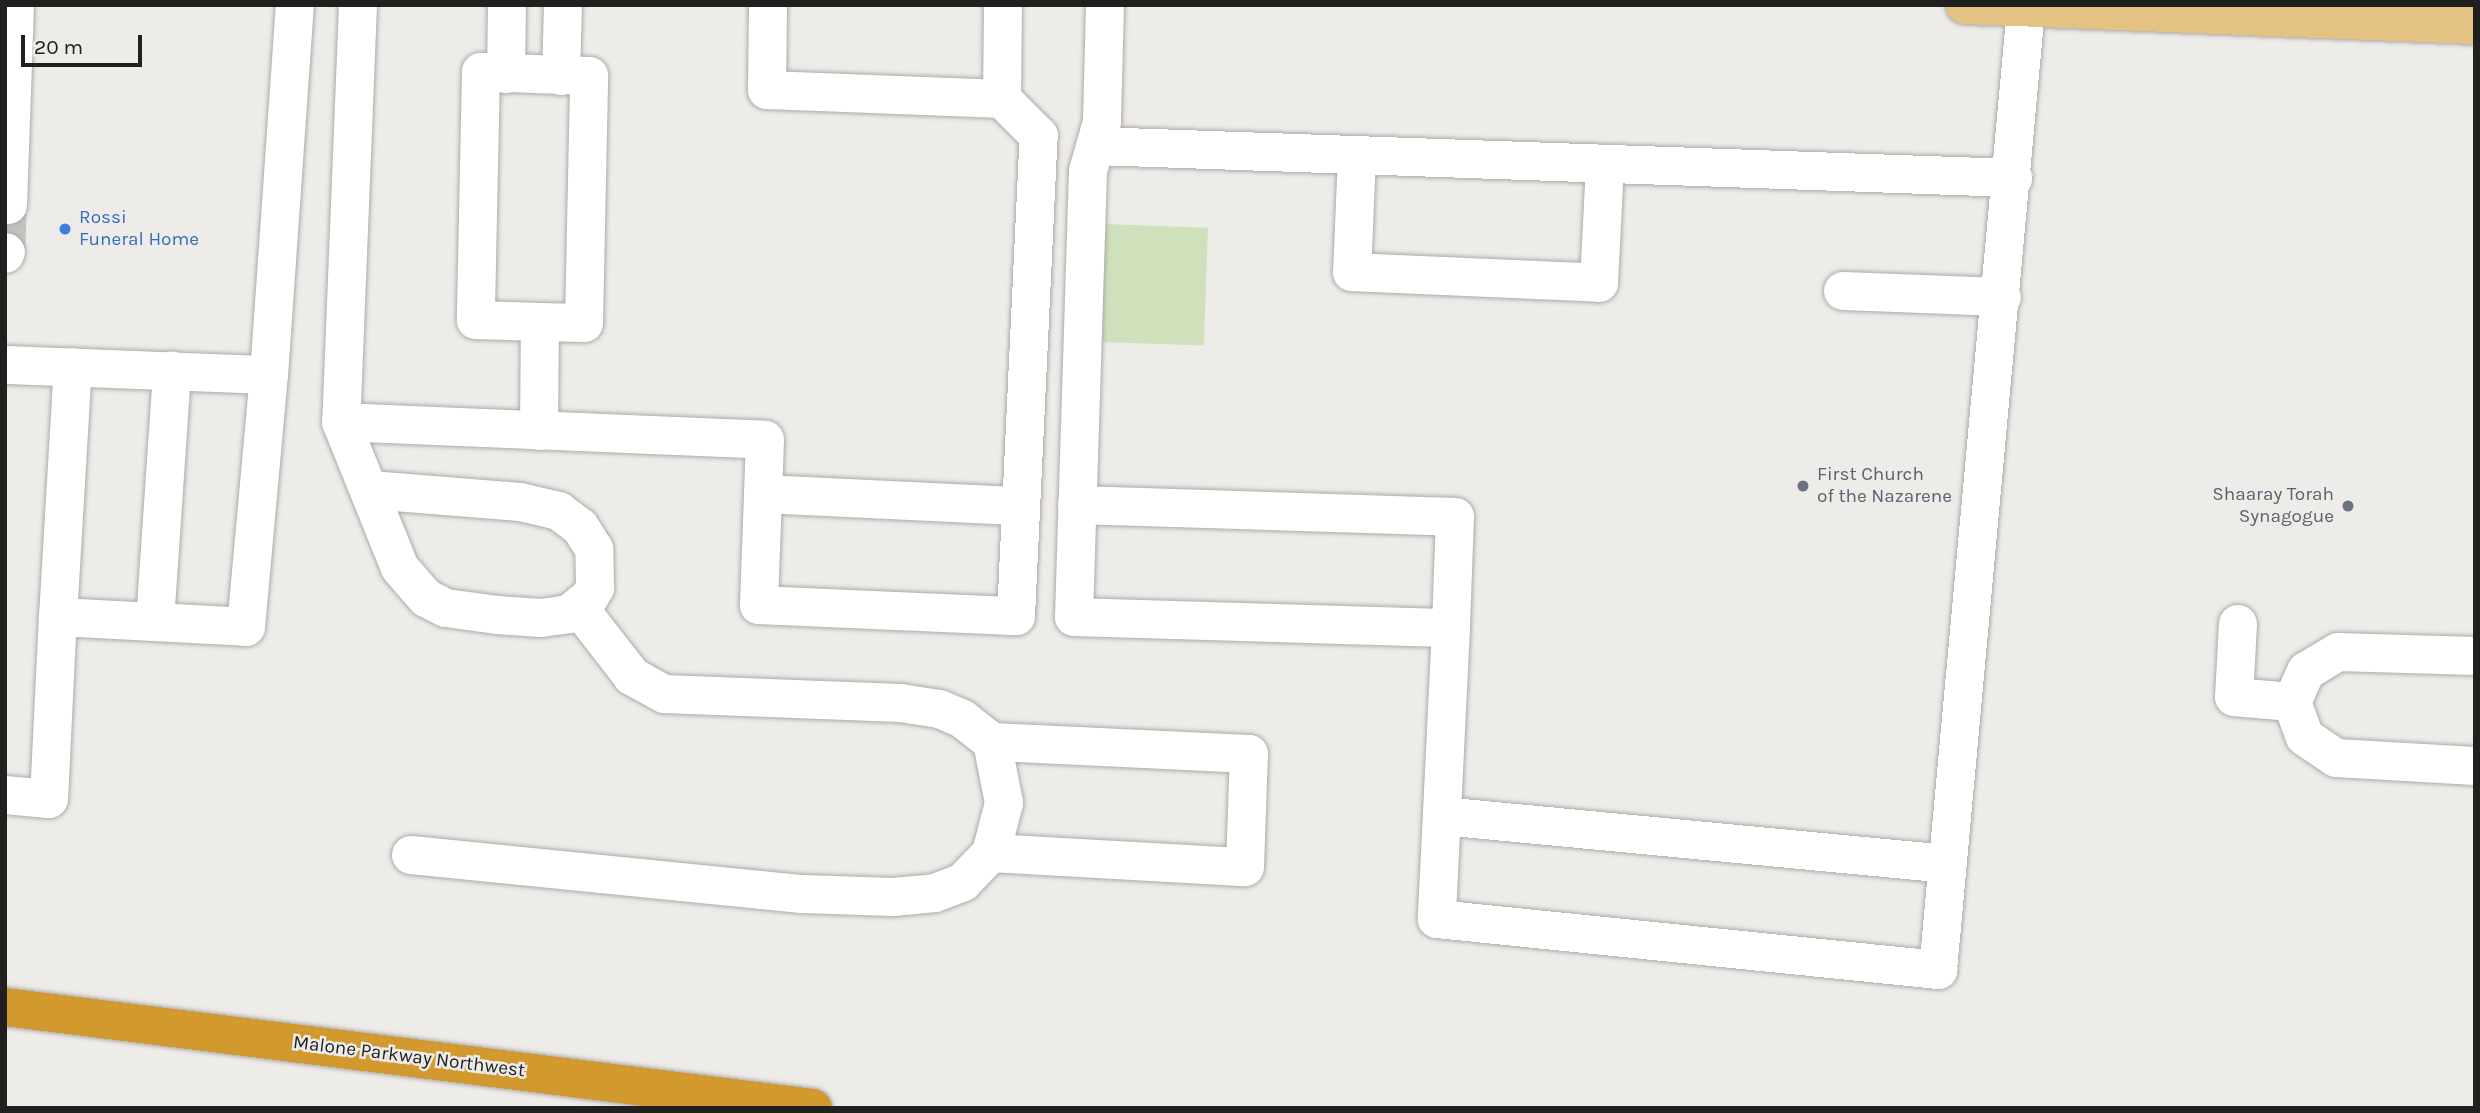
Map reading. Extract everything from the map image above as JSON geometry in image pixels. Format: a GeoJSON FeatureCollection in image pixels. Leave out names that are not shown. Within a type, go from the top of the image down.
{"type":"FeatureCollection","features":[{"type":"Feature","properties":{"kind":"highway","name":"Malone Parkway Northwest"},"geometry":{"type":"LineString","coordinates":[[5,1007],[813,1108]]}},
{"type":"Feature","properties":{"kind":"main road"},"geometry":{"type":"LineString","coordinates":[[1965,5],[2475,25]]}},
{"type":"Feature","properties":{"kind":"lane"},"geometry":{"type":"LineString","coordinates":[[8,205],[8,111],[15,5]]}},
{"type":"Feature","properties":{"kind":"lane"},"geometry":{"type":"LineString","coordinates":[[58,617],[246,627],[270,375],[295,5]]}},
{"type":"Feature","properties":{"kind":"lane"},"geometry":{"type":"LineString","coordinates":[[358,5],[341,422],[400,568],[426,598],[456,610],[507,616],[556,617],[579,608],[595,588],[597,562],[587,537],[559,511],[520,502],[369,490]]}},
{"type":"Feature","properties":{"kind":"lane"},"geometry":{"type":"LineString","coordinates":[[506,74],[508,5]]}},
{"type":"Feature","properties":{"kind":"lane"},"geometry":{"type":"LineString","coordinates":[[561,76],[563,5]]}},
{"type":"Feature","properties":{"kind":"lane"},"geometry":{"type":"LineString","coordinates":[[341,422],[765,440],[759,605],[1016,616],[1039,135],[1002,99],[766,90],[768,5]]}},
{"type":"Feature","properties":{"kind":"lane"},"geometry":{"type":"LineString","coordinates":[[1002,99],[1003,5]]}},
{"type":"Feature","properties":{"kind":"lane"},"geometry":{"type":"LineString","coordinates":[[1105,5],[1102,122],[1088,171],[1074,617],[1451,628]]}},
{"type":"Feature","properties":{"kind":"lane"},"geometry":{"type":"LineString","coordinates":[[1077,505],[1455,517],[1437,919],[1938,970],[2013,178],[2026,9]]}},
{"type":"Feature","properties":{"kind":"lane"},"geometry":{"type":"LineString","coordinates":[[481,72],[561,76],[589,76],[584,323],[476,320],[481,72]]}},
{"type":"Feature","properties":{"kind":"lane"},"geometry":{"type":"LineString","coordinates":[[1096,146],[2013,178]]}},
{"type":"Feature","properties":{"kind":"lane"},"geometry":{"type":"LineString","coordinates":[[1357,155],[1352,272],[1599,283],[1605,164]]}},
{"type":"Feature","properties":{"kind":"lane"},"geometry":{"type":"LineString","coordinates":[[1843,291],[2002,298]]}},
{"type":"Feature","properties":{"kind":"lane"},"geometry":{"type":"LineString","coordinates":[[539,431],[540,322]]}},
{"type":"Feature","properties":{"kind":"lane"},"geometry":{"type":"LineString","coordinates":[[5,365],[270,375]]}},
{"type":"Feature","properties":{"kind":"lane"},"geometry":{"type":"LineString","coordinates":[[5,795],[49,799],[73,367]]}},
{"type":"Feature","properties":{"kind":"lane"},"geometry":{"type":"LineString","coordinates":[[155,622],[172,371]]}},
{"type":"Feature","properties":{"kind":"lane"},"geometry":{"type":"LineString","coordinates":[[763,494],[1021,506]]}},
{"type":"Feature","properties":{"kind":"lane"},"geometry":{"type":"LineString","coordinates":[[579,608],[632,676],[654,691],[913,705],[963,719],[992,741],[1249,754],[1245,867],[991,853]]}},
{"type":"Feature","properties":{"kind":"lane"},"geometry":{"type":"LineString","coordinates":[[2238,624],[2234,697],[2292,702]]}},
{"type":"Feature","properties":{"kind":"lane"},"geometry":{"type":"LineString","coordinates":[[2475,656],[2338,652],[2306,671],[2292,702],[2305,737],[2336,758],[2475,766]]}},
{"type":"Feature","properties":{"kind":"lane"},"geometry":{"type":"LineString","coordinates":[[411,855],[802,894],[893,897],[935,893],[963,882],[991,853],[1004,803],[992,741]]}},
{"type":"Feature","properties":{"kind":"lane"},"geometry":{"type":"LineString","coordinates":[[1442,816],[1948,864]]}},
{"type":"Feature","properties":{"kind":"green space"},"geometry":{"type":"Polygon","coordinates":[[[1104,224],[1208,228],[1204,346],[1100,342],[1104,224]]]}},
{"type":"Feature","properties":{"kind":"tunnel"},"geometry":{"type":"LineString","coordinates":[[6,252],[8,205]]}},
{"type":"Feature","properties":{"kind":"place","name":"Rossi Funeral Home"},"geometry":{"type":"Point","coordinates":[65,229]}},
{"type":"Feature","properties":{"kind":"place","name":"First Church of the Nazarene"},"geometry":{"type":"Point","coordinates":[1803,486]}},
{"type":"Feature","properties":{"kind":"place","name":"Shaaray Torah Synagogue"},"geometry":{"type":"Point","coordinates":[2348,506]}}]}
